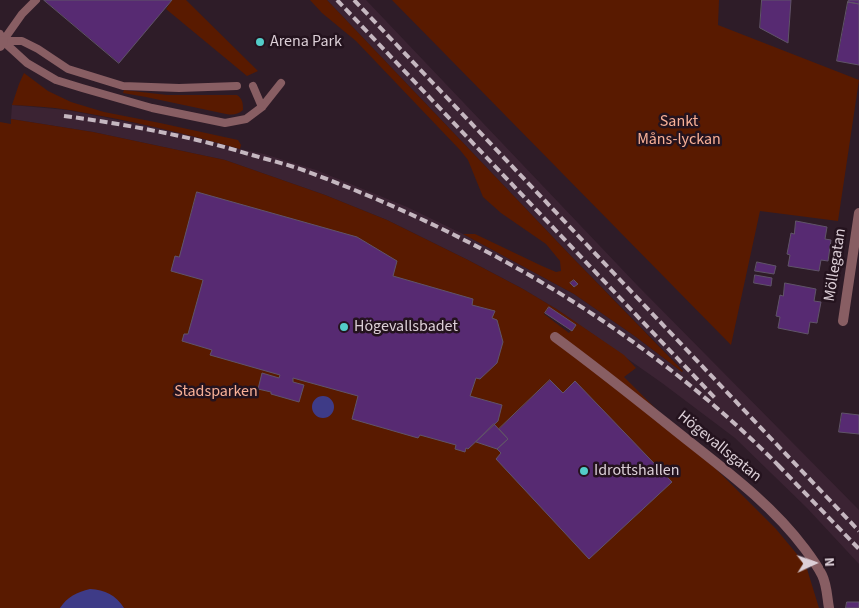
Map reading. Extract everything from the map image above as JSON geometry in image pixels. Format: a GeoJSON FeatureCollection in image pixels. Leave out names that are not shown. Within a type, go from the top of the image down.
{"type":"FeatureCollection","features":[{"type":"Feature","properties":{"kind":"street","name":"Möllegatan"},"geometry":{"type":"LineString","coordinates":[[842,321],[859,213]]}},
{"type":"Feature","properties":{"kind":"street","name":"Högevallsgatan"},"geometry":{"type":"LineString","coordinates":[[555,337],[590,362],[733,476],[780,519],[823,576],[829,608]]}},
{"type":"Feature","properties":{"kind":"lane"},"geometry":{"type":"LineString","coordinates":[[1,40],[36,0]]}},
{"type":"Feature","properties":{"kind":"lane"},"geometry":{"type":"LineString","coordinates":[[1,40],[22,41],[68,69],[123,86],[185,88],[237,86]]}},
{"type":"Feature","properties":{"kind":"lane"},"geometry":{"type":"LineString","coordinates":[[1,40],[27,63],[56,80],[152,108],[224,123],[246,119],[262,106],[281,83]]}},
{"type":"Feature","properties":{"kind":"lane"},"geometry":{"type":"LineString","coordinates":[[253,86],[262,106]]}},
{"type":"Feature","properties":{"kind":"shaded area"},"geometry":{"type":"Polygon","coordinates":[[[327,0],[366,0],[637,285],[859,510],[859,564],[807,508],[735,438],[662,383],[558,310],[468,260],[387,220],[325,195],[225,160],[93,132],[11,119],[12,105],[67,110],[204,139],[264,154],[316,170],[407,207],[463,234],[574,294],[682,372],[683,370],[570,255],[327,0]]]}},
{"type":"Feature","properties":{"kind":"shaded area"},"geometry":{"type":"Polygon","coordinates":[[[323,396],[331,399],[334,407],[331,415],[323,418],[315,415],[312,407],[315,399],[323,396]]]}},
{"type":"Feature","properties":{"kind":"shaded area"},"geometry":{"type":"Polygon","coordinates":[[[90,589],[110,594],[124,608],[60,608],[73,596],[90,589]]]}},
{"type":"Feature","properties":{"kind":"green space"},"geometry":{"type":"Polygon","coordinates":[[[172,0],[186,0],[258,71],[247,76],[166,9],[172,0]]]}},
{"type":"Feature","properties":{"kind":"green space"},"geometry":{"type":"Polygon","coordinates":[[[310,0],[327,0],[683,371],[574,294],[463,234],[475,234],[542,266],[556,272],[561,271],[560,261],[546,244],[501,213],[483,197],[468,160],[460,150],[356,41],[322,13],[310,0]]]}},
{"type":"Feature","properties":{"kind":"green space","name":"Sankt Måns-lyckan"},"geometry":{"type":"Polygon","coordinates":[[[392,0],[719,0],[718,25],[859,80],[838,221],[760,211],[731,345],[392,0]]]}},
{"type":"Feature","properties":{"kind":"green space"},"geometry":{"type":"Polygon","coordinates":[[[24,73],[48,91],[71,102],[104,112],[238,140],[241,145],[240,149],[177,132],[91,114],[55,108],[12,105],[24,73]]]}},
{"type":"Feature","properties":{"kind":"green space"},"geometry":{"type":"Polygon","coordinates":[[[124,90],[167,95],[237,95],[242,100],[243,110],[235,114],[226,114],[123,93],[124,90]]]}},
{"type":"Feature","properties":{"kind":"green space","name":"Stadsparken"},"geometry":{"type":"Polygon","coordinates":[[[11,119],[93,132],[225,160],[325,195],[387,220],[523,289],[558,310],[624,355],[636,368],[624,377],[776,529],[801,559],[807,569],[819,608],[0,608],[0,122],[11,124],[11,119]],[[549,307],[544,314],[569,333],[575,325],[549,307]]]}},
{"type":"Feature","properties":{"kind":"building"},"geometry":{"type":"Polygon","coordinates":[[[44,0],[172,0],[119,63],[44,0]]]}},
{"type":"Feature","properties":{"kind":"building"},"geometry":{"type":"Polygon","coordinates":[[[762,0],[791,0],[788,43],[760,28],[762,0]]]}},
{"type":"Feature","properties":{"kind":"building"},"geometry":{"type":"Polygon","coordinates":[[[849,0],[859,0],[859,4],[848,2],[849,0]]]}},
{"type":"Feature","properties":{"kind":"building"},"geometry":{"type":"Polygon","coordinates":[[[848,2],[859,4],[859,65],[837,61],[848,2]]]}},
{"type":"Feature","properties":{"kind":"building","name":"Högevallsbadet"},"geometry":{"type":"Polygon","coordinates":[[[197,192],[357,237],[397,261],[393,276],[473,299],[472,305],[495,311],[492,318],[497,320],[503,342],[497,363],[480,379],[476,378],[470,396],[502,405],[498,421],[468,449],[466,448],[465,452],[455,449],[456,445],[420,435],[418,438],[352,419],[358,396],[293,378],[293,382],[304,385],[299,402],[258,389],[262,373],[279,378],[280,375],[210,355],[212,350],[182,341],[184,334],[188,334],[203,280],[171,271],[175,256],[179,257],[197,192]]]}},
{"type":"Feature","properties":{"kind":"building"},"geometry":{"type":"Polygon","coordinates":[[[796,221],[827,227],[825,239],[831,240],[828,261],[821,260],[819,271],[788,266],[790,255],[787,254],[791,233],[794,234],[796,221]]]}},
{"type":"Feature","properties":{"kind":"building"},"geometry":{"type":"Polygon","coordinates":[[[757,262],[776,266],[774,274],[755,271],[757,262]]]}},
{"type":"Feature","properties":{"kind":"building"},"geometry":{"type":"Polygon","coordinates":[[[755,275],[772,278],[771,286],[754,283],[755,275]]]}},
{"type":"Feature","properties":{"kind":"building"},"geometry":{"type":"Polygon","coordinates":[[[574,280],[578,284],[574,287],[570,283],[574,280]]]}},
{"type":"Feature","properties":{"kind":"building"},"geometry":{"type":"Polygon","coordinates":[[[785,283],[816,289],[814,301],[821,302],[817,323],[810,322],[808,334],[778,328],[780,317],[776,316],[780,295],[783,296],[785,283]]]}},
{"type":"Feature","properties":{"kind":"building"},"geometry":{"type":"Polygon","coordinates":[[[549,307],[576,325],[572,331],[545,313],[549,307]]]}},
{"type":"Feature","properties":{"kind":"building","name":"Idrottshallen"},"geometry":{"type":"Polygon","coordinates":[[[550,380],[563,393],[575,381],[672,482],[589,559],[496,459],[501,453],[497,449],[508,439],[499,429],[550,380]]]}},
{"type":"Feature","properties":{"kind":"building"},"geometry":{"type":"Polygon","coordinates":[[[842,413],[859,415],[859,434],[839,432],[842,413]]]}},
{"type":"Feature","properties":{"kind":"building"},"geometry":{"type":"Polygon","coordinates":[[[494,424],[508,439],[497,449],[476,442],[494,424]]]}},
{"type":"Feature","properties":{"kind":"building"},"geometry":{"type":"Polygon","coordinates":[[[847,602],[859,602],[859,608],[846,608],[847,602]]]}},
{"type":"Feature","properties":{"kind":"railway"},"geometry":{"type":"LineString","coordinates":[[337,0],[716,399]]}},
{"type":"Feature","properties":{"kind":"railway"},"geometry":{"type":"LineString","coordinates":[[354,0],[859,531]]}},
{"type":"Feature","properties":{"kind":"railway"},"geometry":{"type":"LineString","coordinates":[[64,116],[184,137],[284,164],[369,196],[434,225],[498,257],[618,331],[675,373],[729,419],[781,468]]}},
{"type":"Feature","properties":{"kind":"railway"},"geometry":{"type":"LineString","coordinates":[[778,465],[859,549]]}},
{"type":"Feature","properties":{"kind":"place","name":"Arena Park"},"geometry":{"type":"Point","coordinates":[260,42]}},
{"type":"Feature","properties":{"kind":"place","name":"Högevallsbadet"},"geometry":{"type":"Point","coordinates":[344,327]}},
{"type":"Feature","properties":{"kind":"place","name":"Idrottshallen"},"geometry":{"type":"Point","coordinates":[584,471]}}]}
